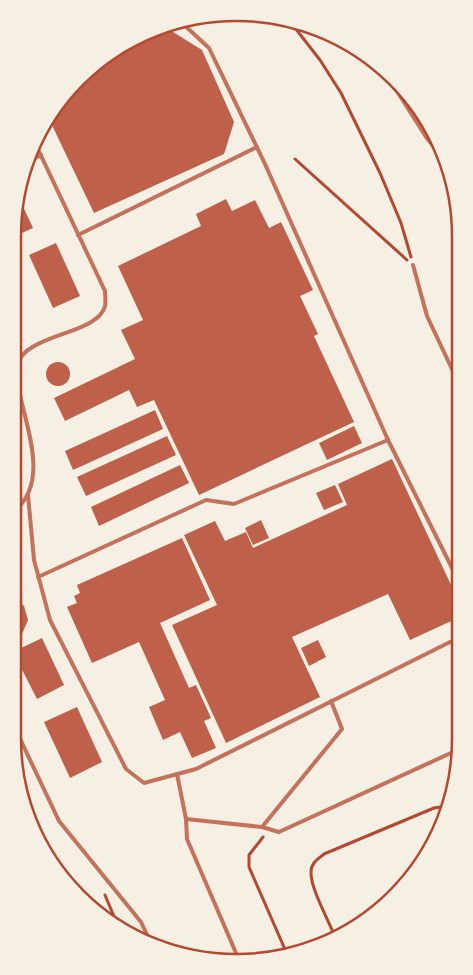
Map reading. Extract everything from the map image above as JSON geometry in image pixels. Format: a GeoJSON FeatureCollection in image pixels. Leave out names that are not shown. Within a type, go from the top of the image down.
{"type":"FeatureCollection","features":[{"type":"Feature","properties":{"kind":"lane"},"geometry":{"type":"LineString","coordinates":[[187,27],[209,48],[257,147],[388,440],[452,568]]}},
{"type":"Feature","properties":{"kind":"lane"},"geometry":{"type":"LineString","coordinates":[[403,100],[431,143]]}},
{"type":"Feature","properties":{"kind":"lane"},"geometry":{"type":"LineString","coordinates":[[78,235],[257,147]]}},
{"type":"Feature","properties":{"kind":"lane"},"geometry":{"type":"LineString","coordinates":[[21,356],[32,347],[97,318],[105,306],[105,290],[39,152]]}},
{"type":"Feature","properties":{"kind":"lane"},"geometry":{"type":"LineString","coordinates":[[413,265],[427,316],[452,369]]}},
{"type":"Feature","properties":{"kind":"lane"},"geometry":{"type":"LineString","coordinates":[[21,399],[34,458],[34,476],[28,495],[21,506]]}},
{"type":"Feature","properties":{"kind":"lane"},"geometry":{"type":"LineString","coordinates":[[38,577],[206,500],[234,504],[388,440]]}},
{"type":"Feature","properties":{"kind":"lane"},"geometry":{"type":"LineString","coordinates":[[28,495],[34,560],[50,620],[126,769],[144,783],[196,769],[452,641]]}},
{"type":"Feature","properties":{"kind":"lane"},"geometry":{"type":"LineString","coordinates":[[262,827],[342,729],[331,701]]}},
{"type":"Feature","properties":{"kind":"lane"},"geometry":{"type":"LineString","coordinates":[[21,743],[59,821],[142,922],[148,935]]}},
{"type":"Feature","properties":{"kind":"lane"},"geometry":{"type":"LineString","coordinates":[[186,819],[262,827],[279,832],[451,753]]}},
{"type":"Feature","properties":{"kind":"lane"},"geometry":{"type":"LineString","coordinates":[[177,774],[186,819],[187,838],[236,954]]}},
{"type":"Feature","properties":{"kind":"path"},"geometry":{"type":"LineString","coordinates":[[297,30],[320,60],[340,93],[380,173],[401,223],[413,265]]}},
{"type":"Feature","properties":{"kind":"path"},"geometry":{"type":"LineString","coordinates":[[295,159],[413,265]]}},
{"type":"Feature","properties":{"kind":"path"},"geometry":{"type":"LineString","coordinates":[[333,932],[314,888],[311,872],[314,862],[324,854],[440,807]]}},
{"type":"Feature","properties":{"kind":"path"},"geometry":{"type":"LineString","coordinates":[[271,829],[257,842],[249,855],[249,867],[284,948]]}},
{"type":"Feature","properties":{"kind":"building"},"geometry":{"type":"Polygon","coordinates":[[[172,32],[202,50],[234,122],[224,154],[94,213],[52,126],[66,105],[84,84],[105,66],[141,43],[172,32]]]}},
{"type":"Feature","properties":{"kind":"building"},"geometry":{"type":"Polygon","coordinates":[[[226,199],[232,211],[255,200],[269,228],[281,222],[313,290],[300,296],[318,334],[314,336],[354,422],[199,495],[154,400],[137,407],[129,390],[65,421],[54,398],[135,359],[121,330],[143,320],[118,266],[201,226],[196,214],[226,199]]]}},
{"type":"Feature","properties":{"kind":"building"},"geometry":{"type":"Polygon","coordinates":[[[23,207],[33,228],[21,233],[23,207]]]}},
{"type":"Feature","properties":{"kind":"building"},"geometry":{"type":"Polygon","coordinates":[[[56,243],[80,296],[53,308],[29,255],[56,243]]]}},
{"type":"Feature","properties":{"kind":"building"},"geometry":{"type":"Polygon","coordinates":[[[58,362],[67,365],[70,374],[67,383],[58,386],[49,383],[46,374],[49,365],[58,362]]]}},
{"type":"Feature","properties":{"kind":"building"},"geometry":{"type":"Polygon","coordinates":[[[155,410],[163,429],[73,470],[65,451],[155,410]]]}},
{"type":"Feature","properties":{"kind":"building"},"geometry":{"type":"Polygon","coordinates":[[[354,426],[362,443],[327,460],[319,443],[354,426]]]}},
{"type":"Feature","properties":{"kind":"building"},"geometry":{"type":"Polygon","coordinates":[[[167,436],[176,455],[86,496],[77,477],[167,436]]]}},
{"type":"Feature","properties":{"kind":"building"},"geometry":{"type":"Polygon","coordinates":[[[392,459],[452,587],[452,621],[410,640],[388,594],[292,637],[320,697],[226,743],[172,625],[217,605],[184,535],[215,521],[225,541],[246,532],[253,548],[347,505],[338,484],[392,459]]]}},
{"type":"Feature","properties":{"kind":"building"},"geometry":{"type":"Polygon","coordinates":[[[180,465],[189,483],[99,526],[91,507],[180,465]]]}},
{"type":"Feature","properties":{"kind":"building"},"geometry":{"type":"Polygon","coordinates":[[[335,485],[343,502],[324,510],[316,493],[335,485]]]}},
{"type":"Feature","properties":{"kind":"building"},"geometry":{"type":"Polygon","coordinates":[[[261,520],[269,538],[253,545],[245,528],[261,520]]]}},
{"type":"Feature","properties":{"kind":"building"},"geometry":{"type":"Polygon","coordinates":[[[182,538],[210,600],[160,623],[189,688],[196,685],[211,718],[204,721],[216,748],[192,758],[180,732],[163,740],[149,707],[165,700],[139,642],[92,663],[67,607],[77,603],[74,596],[80,593],[77,585],[182,538]]]}},
{"type":"Feature","properties":{"kind":"building"},"geometry":{"type":"Polygon","coordinates":[[[21,604],[24,606],[28,620],[22,634],[21,604]]]}},
{"type":"Feature","properties":{"kind":"building"},"geometry":{"type":"Polygon","coordinates":[[[42,638],[64,685],[37,699],[21,668],[21,648],[42,638]]]}},
{"type":"Feature","properties":{"kind":"building"},"geometry":{"type":"Polygon","coordinates":[[[318,640],[326,657],[309,666],[301,648],[318,640]]]}},
{"type":"Feature","properties":{"kind":"building"},"geometry":{"type":"Polygon","coordinates":[[[77,707],[102,762],[70,778],[44,722],[77,707]]]}}]}
